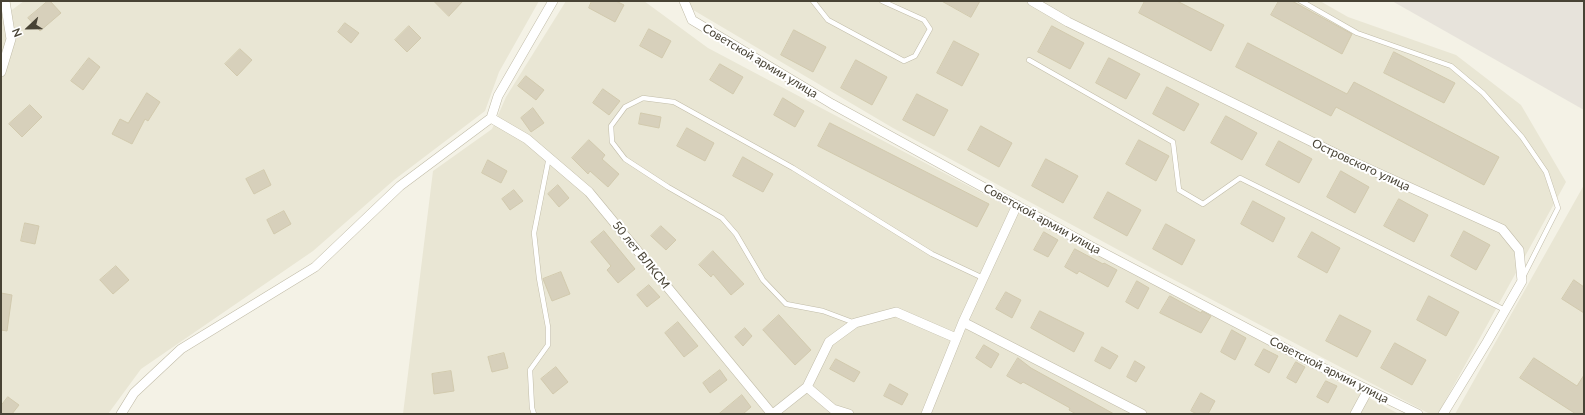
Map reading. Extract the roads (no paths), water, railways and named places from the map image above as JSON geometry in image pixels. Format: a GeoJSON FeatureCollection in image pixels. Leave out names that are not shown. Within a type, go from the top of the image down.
{"type":"FeatureCollection","features":[{"type":"Feature","properties":{"kind":"street"},"geometry":{"type":"LineString","coordinates":[[1,72],[11,39],[4,1]]}},
{"type":"Feature","properties":{"kind":"street"},"geometry":{"type":"LineString","coordinates":[[121,414],[134,393],[181,349],[315,267],[400,186],[491,118],[498,96],[553,1]]}},
{"type":"Feature","properties":{"kind":"street","name":"Советской армии улица"},"geometry":{"type":"LineString","coordinates":[[684,1],[692,20],[832,104],[1099,251],[1311,362],[1418,414]]}},
{"type":"Feature","properties":{"kind":"street","name":"Островского улица"},"geometry":{"type":"LineString","coordinates":[[1032,1],[1068,22],[1349,160],[1502,229],[1519,250],[1522,281]]}},
{"type":"Feature","properties":{"kind":"street","name":"50 лет ВЛКСМ"},"geometry":{"type":"LineString","coordinates":[[491,118],[527,139],[589,192],[773,414]]}},
{"type":"Feature","properties":{"kind":"street"},"geometry":{"type":"LineString","coordinates":[[926,414],[956,338],[1016,205]]}},
{"type":"Feature","properties":{"kind":"street"},"geometry":{"type":"LineString","coordinates":[[1443,414],[1522,281]]}},
{"type":"Feature","properties":{"kind":"street"},"geometry":{"type":"LineString","coordinates":[[773,414],[806,387],[829,342],[855,323],[896,312],[956,338]]}},
{"type":"Feature","properties":{"kind":"street"},"geometry":{"type":"LineString","coordinates":[[963,322],[1142,414]]}},
{"type":"Feature","properties":{"kind":"street"},"geometry":{"type":"LineString","coordinates":[[806,387],[833,409],[849,414]]}},
{"type":"Feature","properties":{"kind":"street"},"geometry":{"type":"LineString","coordinates":[[1355,414],[1368,390]]}},
{"type":"Feature","properties":{"kind":"lane"},"geometry":{"type":"LineString","coordinates":[[813,1],[828,20],[904,61],[915,56],[930,29],[924,20],[882,1]]}},
{"type":"Feature","properties":{"kind":"lane"},"geometry":{"type":"LineString","coordinates":[[1301,1],[1357,33],[1451,66],[1483,93],[1522,137],[1546,172],[1558,208],[1522,281]]}},
{"type":"Feature","properties":{"kind":"lane"},"geometry":{"type":"LineString","coordinates":[[1029,60],[1173,142],[1178,190],[1203,204],[1240,178],[1505,310]]}},
{"type":"Feature","properties":{"kind":"lane"},"geometry":{"type":"LineString","coordinates":[[855,323],[823,311],[786,304],[763,280],[736,234],[722,218],[668,187],[625,159],[612,142],[611,126],[625,107],[643,98],[674,102],[794,168],[932,254],[983,278]]}},
{"type":"Feature","properties":{"kind":"lane"},"geometry":{"type":"LineString","coordinates":[[534,414],[532,408],[530,370],[548,345],[548,327],[539,278],[534,233],[549,157]]}}]}
